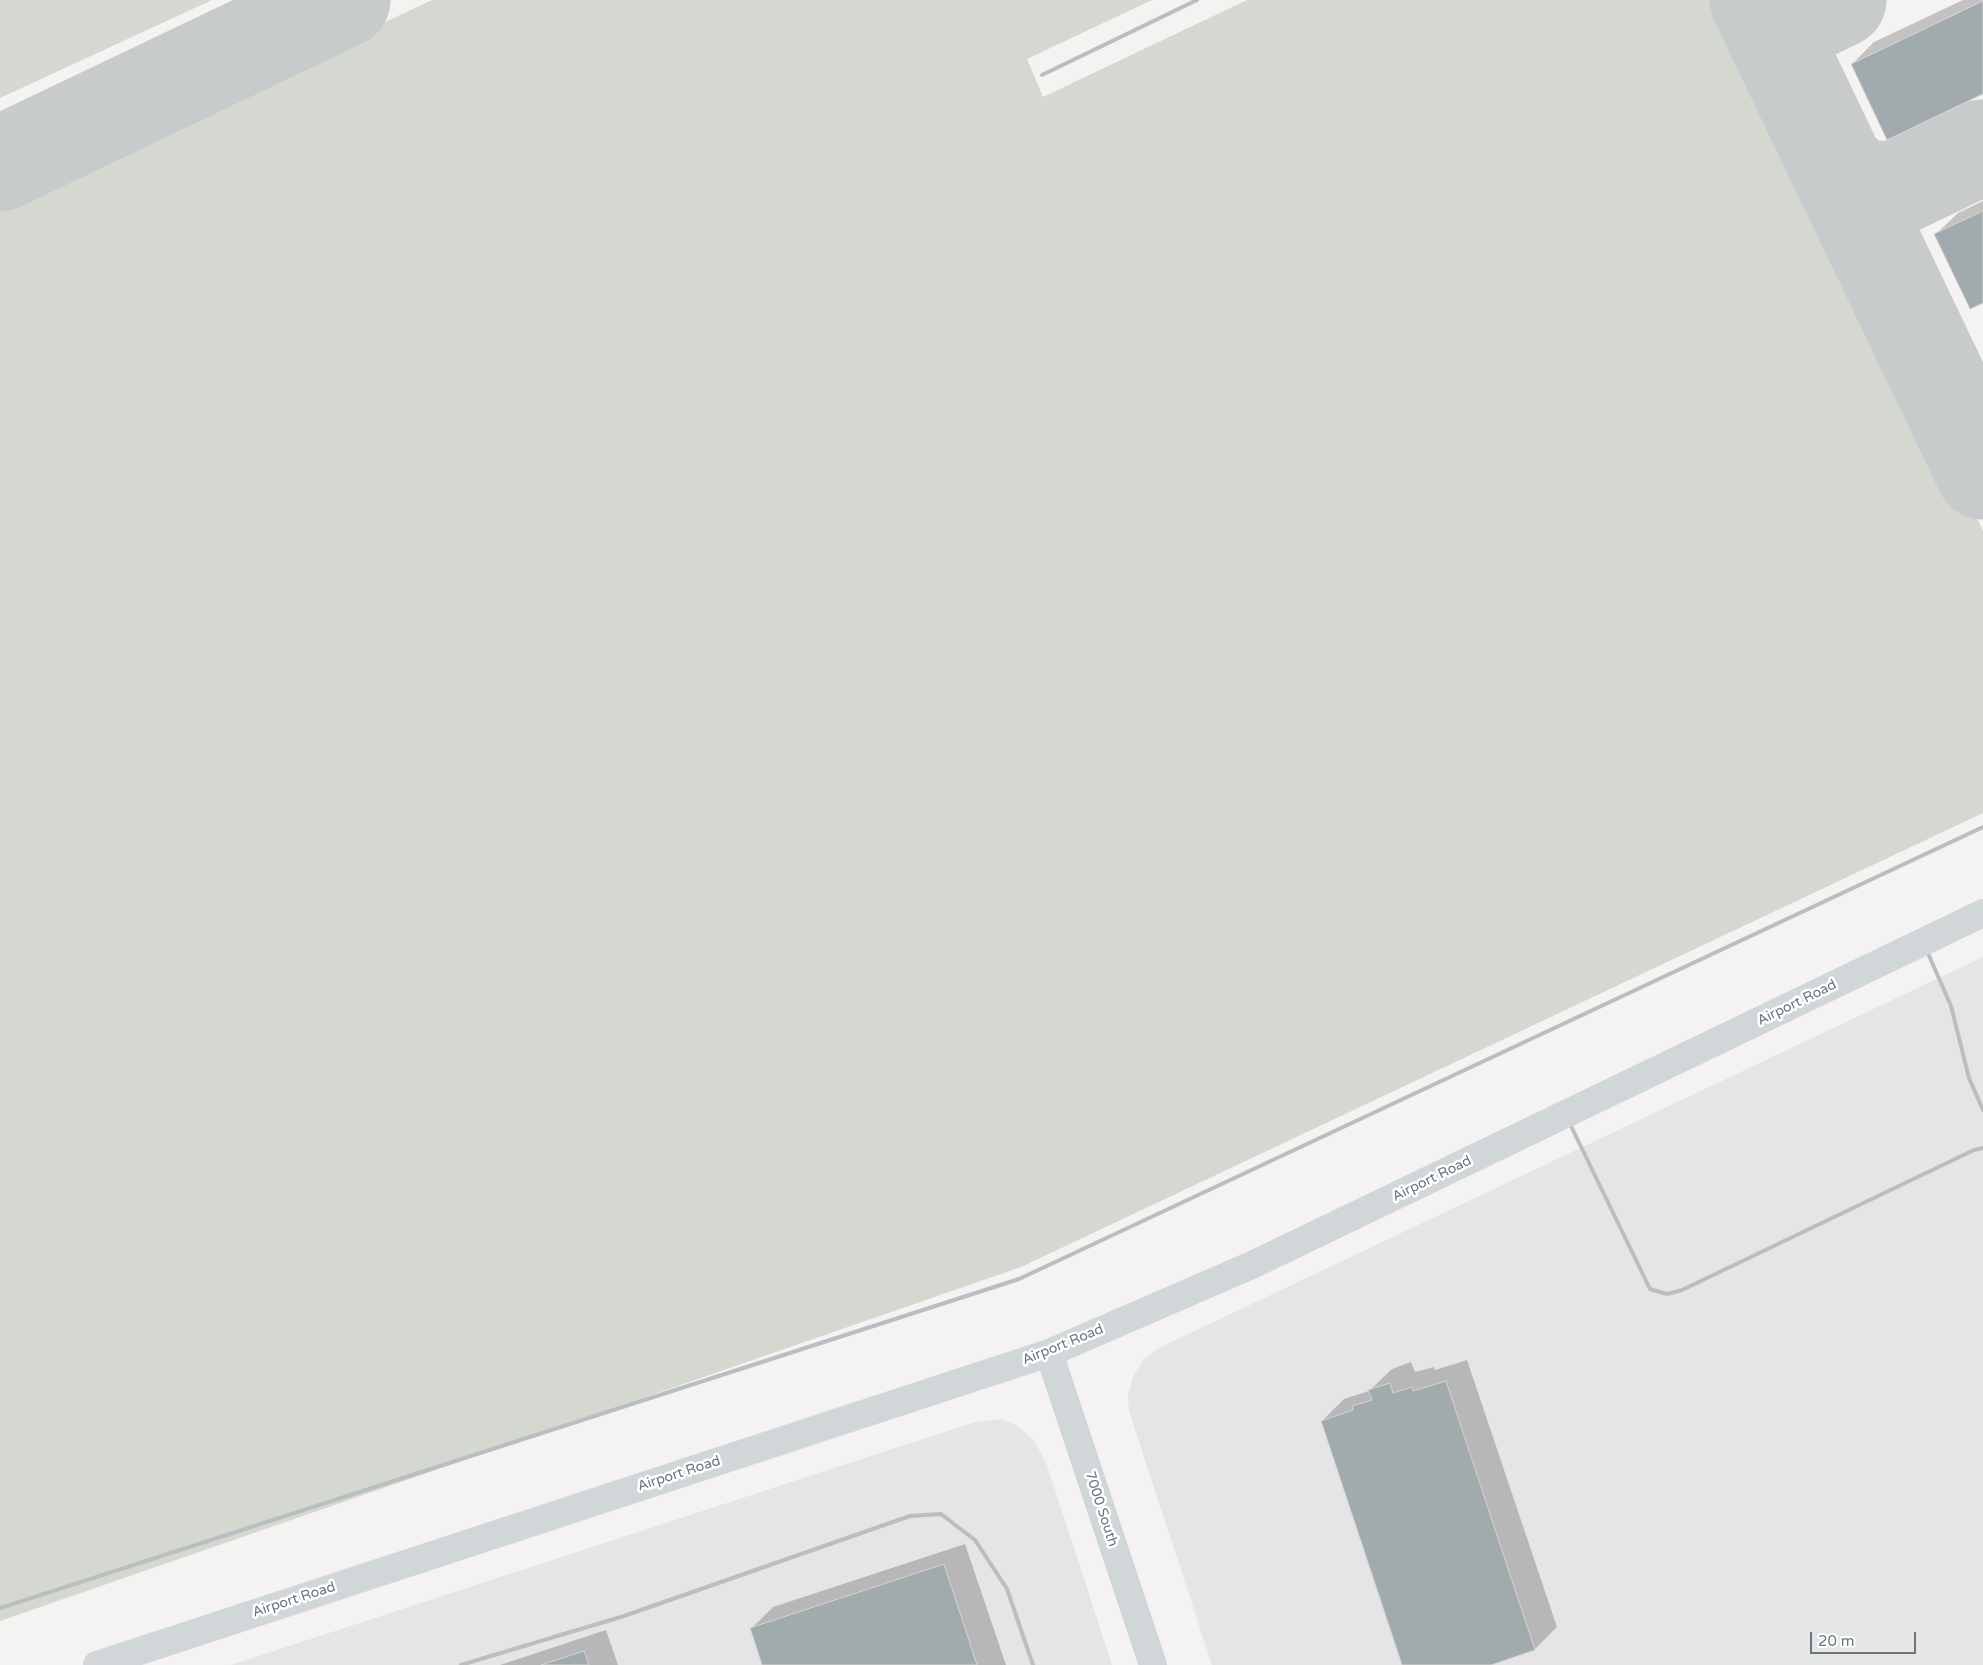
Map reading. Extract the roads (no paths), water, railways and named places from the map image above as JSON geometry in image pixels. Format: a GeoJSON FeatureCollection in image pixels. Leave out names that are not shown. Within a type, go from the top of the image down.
{"type":"FeatureCollection","features":[{"type":"Feature","properties":{"kind":"street","name":"Airport Road"},"geometry":{"type":"LineString","coordinates":[[98,1665],[1049,1353],[1252,1265],[1983,914]]}},
{"type":"Feature","properties":{"kind":"street","name":"7000 South"},"geometry":{"type":"LineString","coordinates":[[1049,1353],[1153,1665]]}},
{"type":"Feature","properties":{"kind":"lane"},"geometry":{"type":"LineString","coordinates":[[1042,75],[1197,0]]}},
{"type":"Feature","properties":{"kind":"lane"},"geometry":{"type":"LineString","coordinates":[[0,1608],[1019,1279],[1983,827]]}},
{"type":"Feature","properties":{"kind":"lane"},"geometry":{"type":"LineString","coordinates":[[1923,942],[1951,1006],[1968,1078],[1983,1110]]}},
{"type":"Feature","properties":{"kind":"lane"},"geometry":{"type":"LineString","coordinates":[[1565,1115],[1650,1290],[1666,1294],[1682,1290],[1974,1150],[1983,1148]]}},
{"type":"Feature","properties":{"kind":"lane"},"geometry":{"type":"LineString","coordinates":[[461,1665],[624,1616],[910,1516],[941,1514],[975,1540],[1007,1589],[1033,1665]]}}]}
